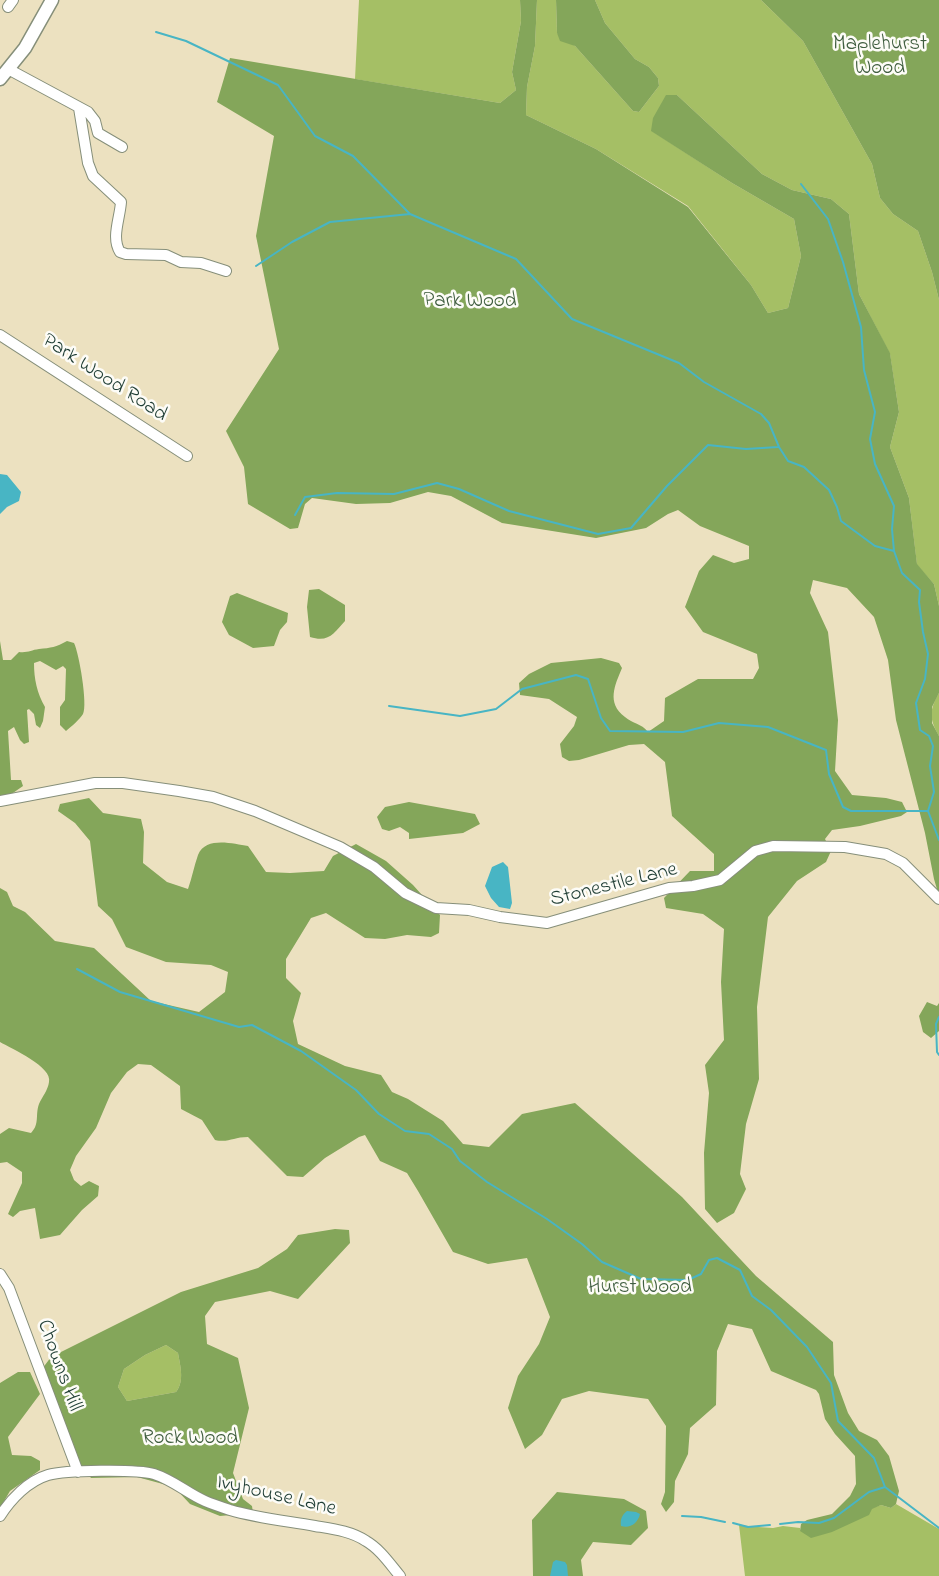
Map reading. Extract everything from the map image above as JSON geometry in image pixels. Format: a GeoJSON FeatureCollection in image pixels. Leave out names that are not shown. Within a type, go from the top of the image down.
{"type":"FeatureCollection","features":[{"type":"Feature","properties":{"kind":"main road"},"geometry":{"type":"LineString","coordinates":[[4,74],[25,48],[52,0]]}},
{"type":"Feature","properties":{"kind":"street"},"geometry":{"type":"LineString","coordinates":[[4,74],[77,105],[88,112],[95,121],[98,133],[122,147]]}},
{"type":"Feature","properties":{"kind":"street"},"geometry":{"type":"LineString","coordinates":[[79,108],[88,163],[94,176],[121,202],[117,221],[117,246],[120,252],[126,254],[166,255],[181,262],[201,263],[226,271]]}},
{"type":"Feature","properties":{"kind":"street","name":"Park Wood Road"},"geometry":{"type":"LineString","coordinates":[[0,334],[187,456]]}},
{"type":"Feature","properties":{"kind":"street","name":"Stonestile Lane"},"geometry":{"type":"LineString","coordinates":[[0,801],[109,782],[213,797],[255,811],[340,847],[374,868],[405,893],[436,908],[469,910],[500,917],[548,923],[670,888],[693,886],[720,880],[755,850],[773,846],[845,847],[886,854],[903,864],[939,899]]}},
{"type":"Feature","properties":{"kind":"street","name":"Chowns Hill"},"geometry":{"type":"LineString","coordinates":[[0,1274],[9,1288],[78,1472]]}},
{"type":"Feature","properties":{"kind":"street","name":"Ivyhouse Lane"},"geometry":{"type":"LineString","coordinates":[[0,1516],[16,1495],[48,1475],[78,1472],[154,1474],[177,1484],[204,1500],[230,1510],[269,1519],[340,1530],[359,1537],[371,1544],[400,1576]]}},
{"type":"Feature","properties":{"kind":"green space"},"geometry":{"type":"Polygon","coordinates":[[[359,0],[520,0],[521,21],[512,72],[516,90],[500,103],[355,79],[359,0]]]}},
{"type":"Feature","properties":{"kind":"green space","name":"Park Wood"},"geometry":{"type":"Polygon","coordinates":[[[520,0],[537,0],[535,46],[527,87],[526,115],[596,149],[688,207],[751,285],[768,313],[788,308],[801,256],[794,219],[732,183],[651,131],[653,118],[666,95],[677,95],[762,174],[792,190],[831,199],[849,214],[859,294],[890,353],[899,412],[890,447],[909,498],[917,564],[934,584],[939,606],[939,693],[932,707],[932,723],[939,736],[939,896],[896,720],[888,660],[874,617],[847,588],[813,580],[810,593],[828,632],[838,720],[835,771],[852,795],[886,798],[902,802],[907,812],[901,816],[860,826],[832,830],[825,839],[831,851],[826,862],[797,881],[768,917],[757,1007],[759,1079],[746,1124],[740,1174],[746,1189],[734,1213],[717,1223],[705,1209],[704,1153],[709,1093],[705,1065],[724,1040],[721,982],[724,929],[703,914],[666,908],[664,898],[690,871],[714,871],[714,854],[672,816],[665,762],[644,744],[629,745],[579,760],[569,761],[562,757],[560,744],[574,726],[577,717],[549,699],[520,695],[519,683],[529,674],[551,663],[601,658],[619,663],[622,668],[615,687],[614,700],[616,706],[625,717],[648,732],[664,721],[665,698],[698,679],[753,679],[759,668],[757,654],[703,632],[685,607],[699,571],[713,555],[734,563],[749,559],[749,546],[700,526],[678,510],[646,528],[596,538],[502,523],[451,496],[428,492],[390,503],[356,504],[312,498],[305,504],[298,528],[290,529],[248,504],[244,467],[226,431],[279,349],[256,236],[274,136],[217,102],[230,58],[500,103],[516,90],[512,72],[521,21],[520,0]]]}},
{"type":"Feature","properties":{"kind":"green space"},"geometry":{"type":"Polygon","coordinates":[[[537,0],[556,0],[557,33],[575,46],[633,111],[639,112],[659,86],[658,78],[649,67],[635,59],[605,23],[595,0],[761,0],[803,41],[872,164],[880,198],[893,214],[918,231],[939,300],[939,606],[934,584],[917,565],[909,498],[890,447],[899,412],[890,354],[859,294],[849,214],[831,199],[792,190],[762,174],[677,95],[652,131],[732,183],[794,219],[801,256],[788,308],[768,313],[751,285],[688,206],[596,149],[526,115],[527,87],[535,46],[537,0]]]}},
{"type":"Feature","properties":{"kind":"green space"},"geometry":{"type":"Polygon","coordinates":[[[556,0],[595,0],[605,23],[635,59],[649,67],[658,78],[659,86],[639,112],[633,111],[575,46],[560,41],[557,33],[556,0]]]}},
{"type":"Feature","properties":{"kind":"green space","name":"Maplehurst Wood"},"geometry":{"type":"Polygon","coordinates":[[[761,0],[939,0],[939,300],[918,231],[893,214],[880,198],[872,164],[803,41],[761,0]]]}},
{"type":"Feature","properties":{"kind":"green space"},"geometry":{"type":"Polygon","coordinates":[[[319,589],[345,605],[345,621],[330,636],[322,639],[310,637],[307,607],[309,590],[319,589]]]}},
{"type":"Feature","properties":{"kind":"green space"},"geometry":{"type":"Polygon","coordinates":[[[237,593],[288,613],[287,622],[280,630],[274,646],[253,648],[229,635],[222,622],[230,596],[237,593]]]}},
{"type":"Feature","properties":{"kind":"green space"},"geometry":{"type":"Polygon","coordinates":[[[0,641],[3,660],[11,660],[19,652],[50,648],[67,641],[74,643],[84,690],[84,709],[78,721],[66,731],[60,725],[60,707],[65,700],[66,669],[63,666],[56,670],[40,661],[34,663],[36,686],[45,707],[43,721],[40,728],[36,725],[34,714],[29,709],[27,710],[29,742],[24,744],[14,727],[8,731],[11,780],[21,780],[23,786],[0,802],[0,641]]]}},
{"type":"Feature","properties":{"kind":"green space"},"geometry":{"type":"Polygon","coordinates":[[[939,693],[939,736],[933,724],[932,710],[939,693]]]}},
{"type":"Feature","properties":{"kind":"green space","name":"Hurst Wood"},"geometry":{"type":"Polygon","coordinates":[[[89,798],[103,813],[141,819],[144,832],[143,863],[167,882],[188,889],[198,855],[207,845],[213,843],[248,846],[266,872],[324,871],[333,856],[356,844],[386,861],[413,885],[440,915],[439,933],[431,937],[407,935],[385,939],[365,938],[326,913],[311,918],[286,959],[286,978],[301,993],[293,1021],[298,1044],[345,1066],[381,1075],[392,1092],[408,1099],[443,1121],[463,1144],[489,1147],[522,1114],[575,1103],[682,1197],[756,1276],[833,1342],[834,1375],[848,1413],[859,1431],[877,1440],[889,1456],[899,1491],[896,1504],[891,1508],[881,1505],[872,1509],[869,1515],[832,1532],[811,1538],[800,1531],[801,1524],[807,1520],[832,1514],[850,1496],[856,1484],[855,1456],[835,1434],[825,1419],[819,1394],[816,1390],[771,1371],[752,1329],[728,1324],[717,1351],[716,1405],[690,1428],[688,1454],[675,1481],[674,1502],[666,1512],[661,1504],[665,1492],[666,1426],[648,1399],[589,1391],[562,1399],[542,1435],[525,1449],[508,1408],[518,1376],[539,1344],[550,1317],[527,1258],[488,1264],[453,1252],[407,1173],[380,1161],[365,1135],[325,1158],[303,1177],[287,1176],[248,1137],[224,1141],[215,1140],[202,1120],[181,1109],[180,1086],[151,1065],[138,1064],[127,1072],[111,1093],[96,1128],[76,1156],[70,1170],[74,1180],[81,1186],[89,1181],[99,1186],[98,1196],[82,1210],[60,1235],[40,1239],[35,1208],[20,1211],[13,1217],[8,1214],[22,1183],[22,1172],[7,1162],[0,1163],[0,1134],[9,1128],[31,1133],[34,1130],[39,1104],[46,1091],[49,1076],[38,1065],[0,1042],[0,888],[7,892],[13,906],[25,912],[55,941],[94,948],[151,1001],[199,1012],[225,992],[228,972],[211,965],[166,962],[126,947],[112,919],[98,906],[90,841],[75,823],[58,811],[60,804],[89,798]]]}},
{"type":"Feature","properties":{"kind":"green space"},"geometry":{"type":"Polygon","coordinates":[[[409,802],[475,814],[480,824],[463,833],[409,839],[409,833],[400,827],[389,831],[382,829],[377,817],[385,807],[409,802]]]}},
{"type":"Feature","properties":{"kind":"green space"},"geometry":{"type":"Polygon","coordinates":[[[927,1002],[937,1006],[939,1003],[939,1031],[931,1038],[923,1032],[919,1016],[927,1002]]]}},
{"type":"Feature","properties":{"kind":"green space","name":"Rock Wood"},"geometry":{"type":"Polygon","coordinates":[[[335,1229],[349,1230],[350,1243],[298,1299],[270,1291],[215,1302],[205,1316],[207,1344],[238,1358],[249,1408],[233,1473],[243,1499],[252,1506],[253,1513],[220,1516],[190,1504],[174,1487],[137,1477],[91,1478],[81,1465],[42,1369],[51,1357],[181,1292],[258,1268],[287,1249],[298,1235],[335,1229]],[[166,1345],[145,1355],[124,1369],[118,1387],[127,1401],[176,1392],[181,1378],[178,1353],[166,1345]]]}},
{"type":"Feature","properties":{"kind":"green space"},"geometry":{"type":"Polygon","coordinates":[[[166,1345],[178,1353],[181,1368],[179,1388],[176,1392],[127,1401],[118,1387],[124,1369],[145,1355],[166,1345]]]}},
{"type":"Feature","properties":{"kind":"green space"},"geometry":{"type":"Polygon","coordinates":[[[18,1372],[30,1372],[40,1394],[8,1437],[12,1455],[31,1456],[40,1461],[40,1470],[10,1491],[0,1508],[0,1383],[18,1372]]]}},
{"type":"Feature","properties":{"kind":"green space"},"geometry":{"type":"Polygon","coordinates":[[[557,1492],[624,1499],[646,1511],[648,1528],[631,1545],[593,1542],[581,1560],[583,1576],[533,1576],[532,1520],[557,1492]]]}},
{"type":"Feature","properties":{"kind":"green space"},"geometry":{"type":"Polygon","coordinates":[[[896,1504],[939,1529],[939,1576],[745,1576],[739,1525],[773,1528],[783,1526],[800,1528],[800,1531],[881,1505],[891,1508],[896,1504]]]}},
{"type":"Feature","properties":{"kind":"water"},"geometry":{"type":"Polygon","coordinates":[[[0,474],[7,475],[21,492],[19,501],[7,507],[0,514],[0,474]]]}},
{"type":"Feature","properties":{"kind":"water"},"geometry":{"type":"Polygon","coordinates":[[[503,862],[508,867],[512,903],[510,909],[499,907],[491,898],[485,886],[492,867],[503,862]]]}},
{"type":"Feature","properties":{"kind":"water"},"geometry":{"type":"Polygon","coordinates":[[[627,1511],[640,1514],[635,1523],[624,1527],[621,1526],[621,1521],[627,1511]]]}},
{"type":"Feature","properties":{"kind":"water"},"geometry":{"type":"Polygon","coordinates":[[[556,1560],[565,1562],[568,1576],[550,1576],[553,1562],[556,1560]]]}},
{"type":"Feature","properties":{"kind":"waterway"},"geometry":{"type":"LineString","coordinates":[[156,32],[186,41],[278,85],[315,136],[353,156],[410,214],[516,259],[572,319],[679,363],[704,382],[761,414],[769,423],[779,447],[788,461],[804,467],[829,490],[841,521],[875,546],[894,551]]}},
{"type":"Feature","properties":{"kind":"waterway"},"geometry":{"type":"LineString","coordinates":[[801,184],[828,219],[843,262],[861,327],[864,370],[875,412],[870,439],[875,464],[894,506],[892,529],[894,551],[902,573],[920,590],[919,602],[928,654],[925,679],[916,703],[920,730],[929,736],[933,746],[930,766],[934,792],[928,811],[939,840]]}},
{"type":"Feature","properties":{"kind":"waterway"},"geometry":{"type":"LineString","coordinates":[[256,266],[292,242],[330,222],[410,214]]}},
{"type":"Feature","properties":{"kind":"waterway"},"geometry":{"type":"LineString","coordinates":[[295,515],[305,497],[337,493],[394,494],[437,483],[459,489],[509,511],[598,534],[631,528],[667,486],[708,445],[746,449],[778,447]]}},
{"type":"Feature","properties":{"kind":"waterway"},"geometry":{"type":"LineString","coordinates":[[389,706],[460,716],[496,709],[522,689],[576,675],[588,679],[601,718],[610,731],[683,732],[719,723],[768,727],[826,750],[829,774],[843,807],[851,811],[928,811]]}},
{"type":"Feature","properties":{"kind":"waterway"},"geometry":{"type":"LineString","coordinates":[[77,969],[120,992],[239,1027],[252,1025],[301,1051],[356,1090],[379,1114],[405,1131],[429,1134],[452,1149],[460,1161],[487,1182],[547,1219],[582,1244],[602,1262],[641,1279],[688,1280],[701,1274],[709,1260],[717,1258],[740,1270],[752,1296],[771,1310],[807,1347],[831,1383],[838,1421],[874,1458],[885,1487],[939,1528]]}},
{"type":"Feature","properties":{"kind":"waterway"},"geometry":{"type":"LineString","coordinates":[[939,1017],[936,1024],[937,1052],[939,1055]]}},
{"type":"Feature","properties":{"kind":"waterway"},"geometry":{"type":"LineString","coordinates":[[780,1524],[798,1522],[819,1523],[834,1518],[869,1492],[885,1487]]}},
{"type":"Feature","properties":{"kind":"waterway"},"geometry":{"type":"LineString","coordinates":[[682,1516],[701,1517],[725,1522]]}},
{"type":"Feature","properties":{"kind":"waterway"},"geometry":{"type":"LineString","coordinates":[[733,1523],[748,1527],[770,1525]]}}]}
